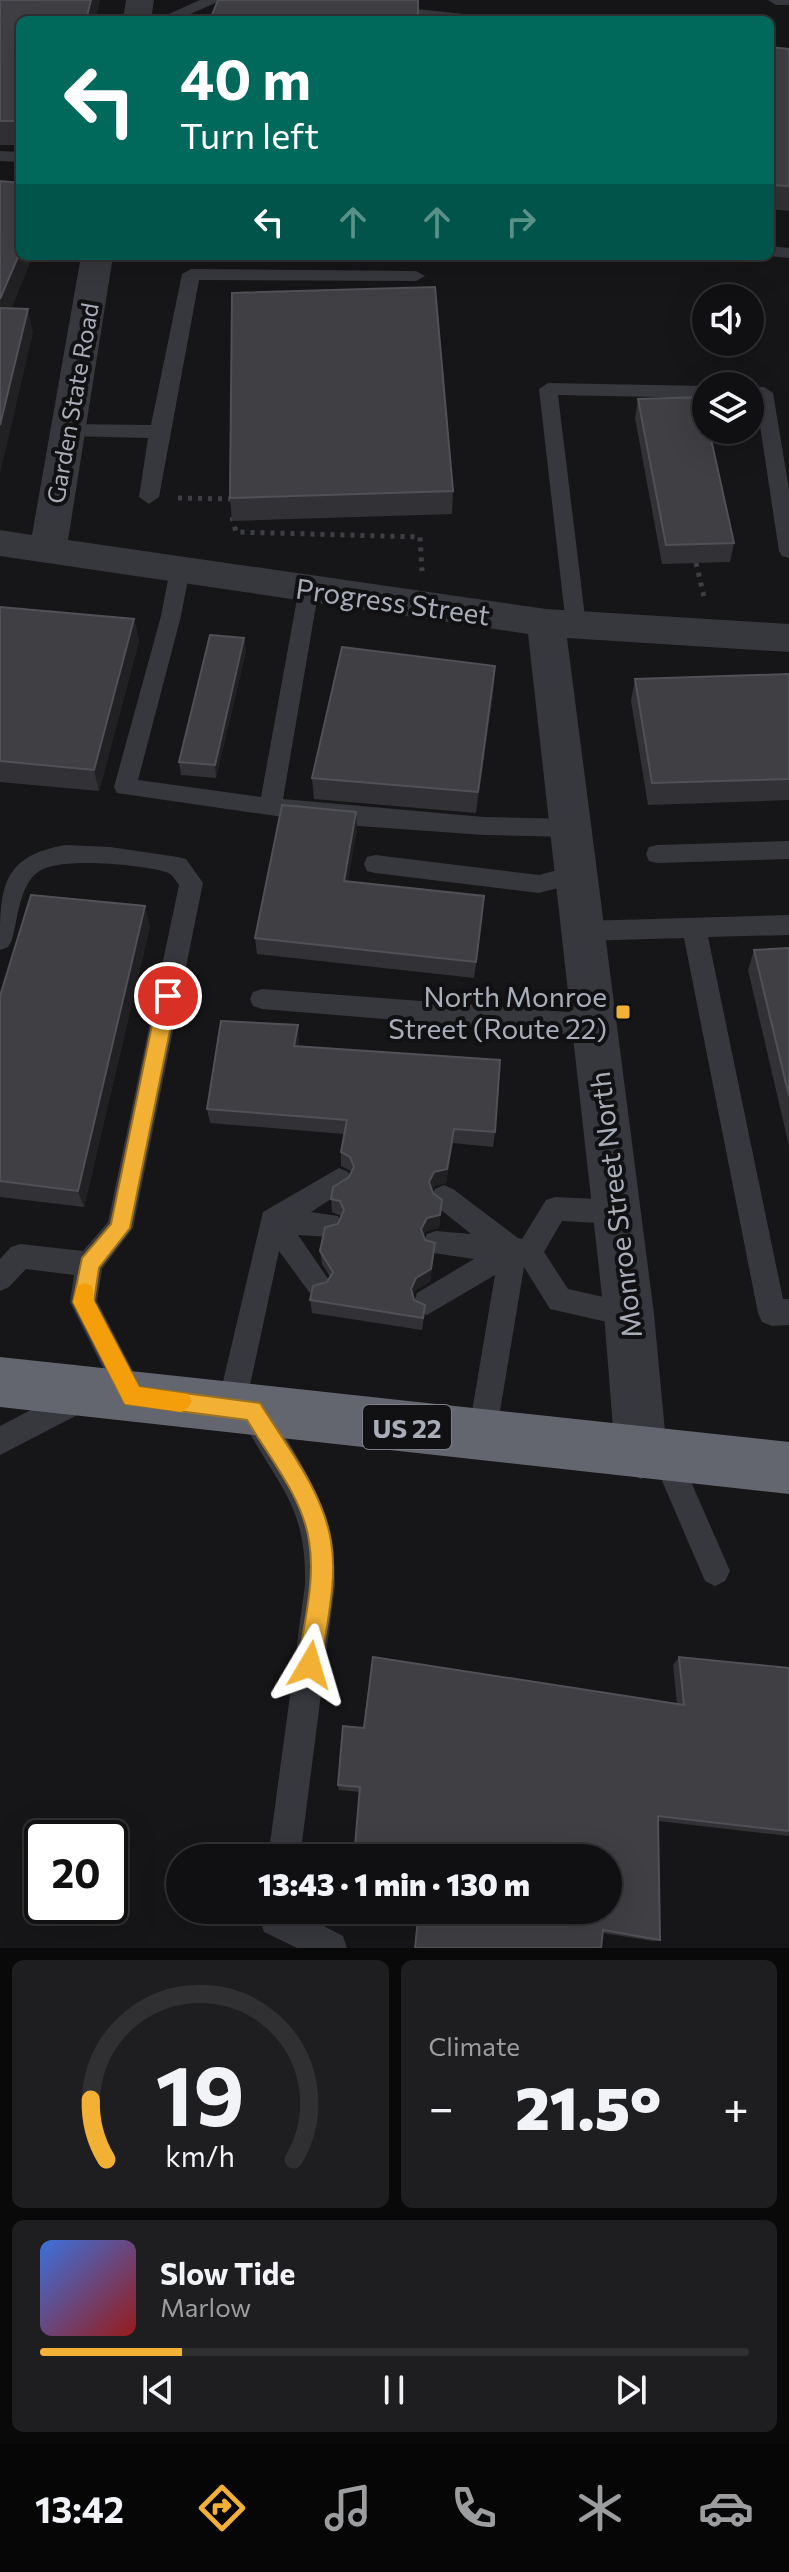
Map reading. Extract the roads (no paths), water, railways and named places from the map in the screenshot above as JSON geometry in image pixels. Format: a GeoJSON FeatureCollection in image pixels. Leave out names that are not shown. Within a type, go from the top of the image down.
{"type":"FeatureCollection","features":[{"type":"Feature","properties":{"kind":"highway","name":"US 22"},"geometry":{"type":"LineString","coordinates":[[0,1382],[789,1468]]}},
{"type":"Feature","properties":{"kind":"street","name":"Garden State Road"},"geometry":{"type":"LineString","coordinates":[[48,550],[96,260]]}},
{"type":"Feature","properties":{"kind":"street","name":"Progress Street"},"geometry":{"type":"LineString","coordinates":[[0,543],[561,624],[789,638]]}},
{"type":"Feature","properties":{"kind":"street","name":"Monroe Street North"},"geometry":{"type":"LineString","coordinates":[[561,624],[576,874],[629,1314],[653,1454]]}},
{"type":"Feature","properties":{"kind":"lane"},"geometry":{"type":"LineString","coordinates":[[173,16],[214,0]]}},
{"type":"Feature","properties":{"kind":"lane"},"geometry":{"type":"LineString","coordinates":[[776,0],[789,0]]}},
{"type":"Feature","properties":{"kind":"lane"},"geometry":{"type":"LineString","coordinates":[[367,9],[434,16]]}},
{"type":"Feature","properties":{"kind":"lane"},"geometry":{"type":"LineString","coordinates":[[149,497],[191,274],[416,276]]}},
{"type":"Feature","properties":{"kind":"lane"},"geometry":{"type":"LineString","coordinates":[[561,624],[548,389],[692,392]]}},
{"type":"Feature","properties":{"kind":"lane"},"geometry":{"type":"LineString","coordinates":[[764,393],[789,551]]}},
{"type":"Feature","properties":{"kind":"lane"},"geometry":{"type":"LineString","coordinates":[[67,430],[159,432]]}},
{"type":"Feature","properties":{"kind":"lane"},"geometry":{"type":"LineString","coordinates":[[180,569],[171,616],[125,787],[331,815],[571,828]]}},
{"type":"Feature","properties":{"kind":"lane"},"geometry":{"type":"LineString","coordinates":[[270,807],[309,588]]}},
{"type":"Feature","properties":{"kind":"lane"},"geometry":{"type":"LineString","coordinates":[[657,854],[789,850]]}},
{"type":"Feature","properties":{"kind":"lane"},"geometry":{"type":"LineString","coordinates":[[0,940],[20,874],[29,865],[56,853],[166,863],[178,866],[191,883],[120,1228],[89,1264],[83,1302],[112,1394],[0,1441]]}},
{"type":"Feature","properties":{"kind":"lane"},"geometry":{"type":"LineString","coordinates":[[375,864],[539,884],[576,874]]}},
{"type":"Feature","properties":{"kind":"lane"},"geometry":{"type":"LineString","coordinates":[[583,931],[789,925]]}},
{"type":"Feature","properties":{"kind":"lane"},"geometry":{"type":"LineString","coordinates":[[694,928],[772,1313],[789,1312]]}},
{"type":"Feature","properties":{"kind":"lane"},"geometry":{"type":"LineString","coordinates":[[262,999],[594,1025]]}},
{"type":"Feature","properties":{"kind":"lane"},"geometry":{"type":"LineString","coordinates":[[286,1844],[320,1585],[321,1542],[307,1501],[242,1409],[272,1221],[339,1180]]}},
{"type":"Feature","properties":{"kind":"lane"},"geometry":{"type":"LineString","coordinates":[[444,1197],[521,1251],[560,1300],[629,1314]]}},
{"type":"Feature","properties":{"kind":"lane"},"geometry":{"type":"LineString","coordinates":[[427,1302],[521,1251],[555,1209],[617,1212]]}},
{"type":"Feature","properties":{"kind":"lane"},"geometry":{"type":"LineString","coordinates":[[272,1221],[329,1225]]}},
{"type":"Feature","properties":{"kind":"lane"},"geometry":{"type":"LineString","coordinates":[[272,1221],[318,1283]]}},
{"type":"Feature","properties":{"kind":"lane"},"geometry":{"type":"LineString","coordinates":[[436,1243],[521,1251]]}},
{"type":"Feature","properties":{"kind":"lane"},"geometry":{"type":"LineString","coordinates":[[482,1435],[521,1251]]}},
{"type":"Feature","properties":{"kind":"lane"},"geometry":{"type":"LineString","coordinates":[[0,1278],[20,1256],[89,1264]]}},
{"type":"Feature","properties":{"kind":"lane"},"geometry":{"type":"LineString","coordinates":[[653,1454],[715,1571]]}},
{"type":"Feature","properties":{"kind":"lane"},"geometry":{"type":"LineString","coordinates":[[284,1924],[331,1948]]}},
{"type":"Feature","properties":{"kind":"place","name":"North Monroe Street (Route 22)"},"geometry":{"type":"Point","coordinates":[623,1012]}}]}
